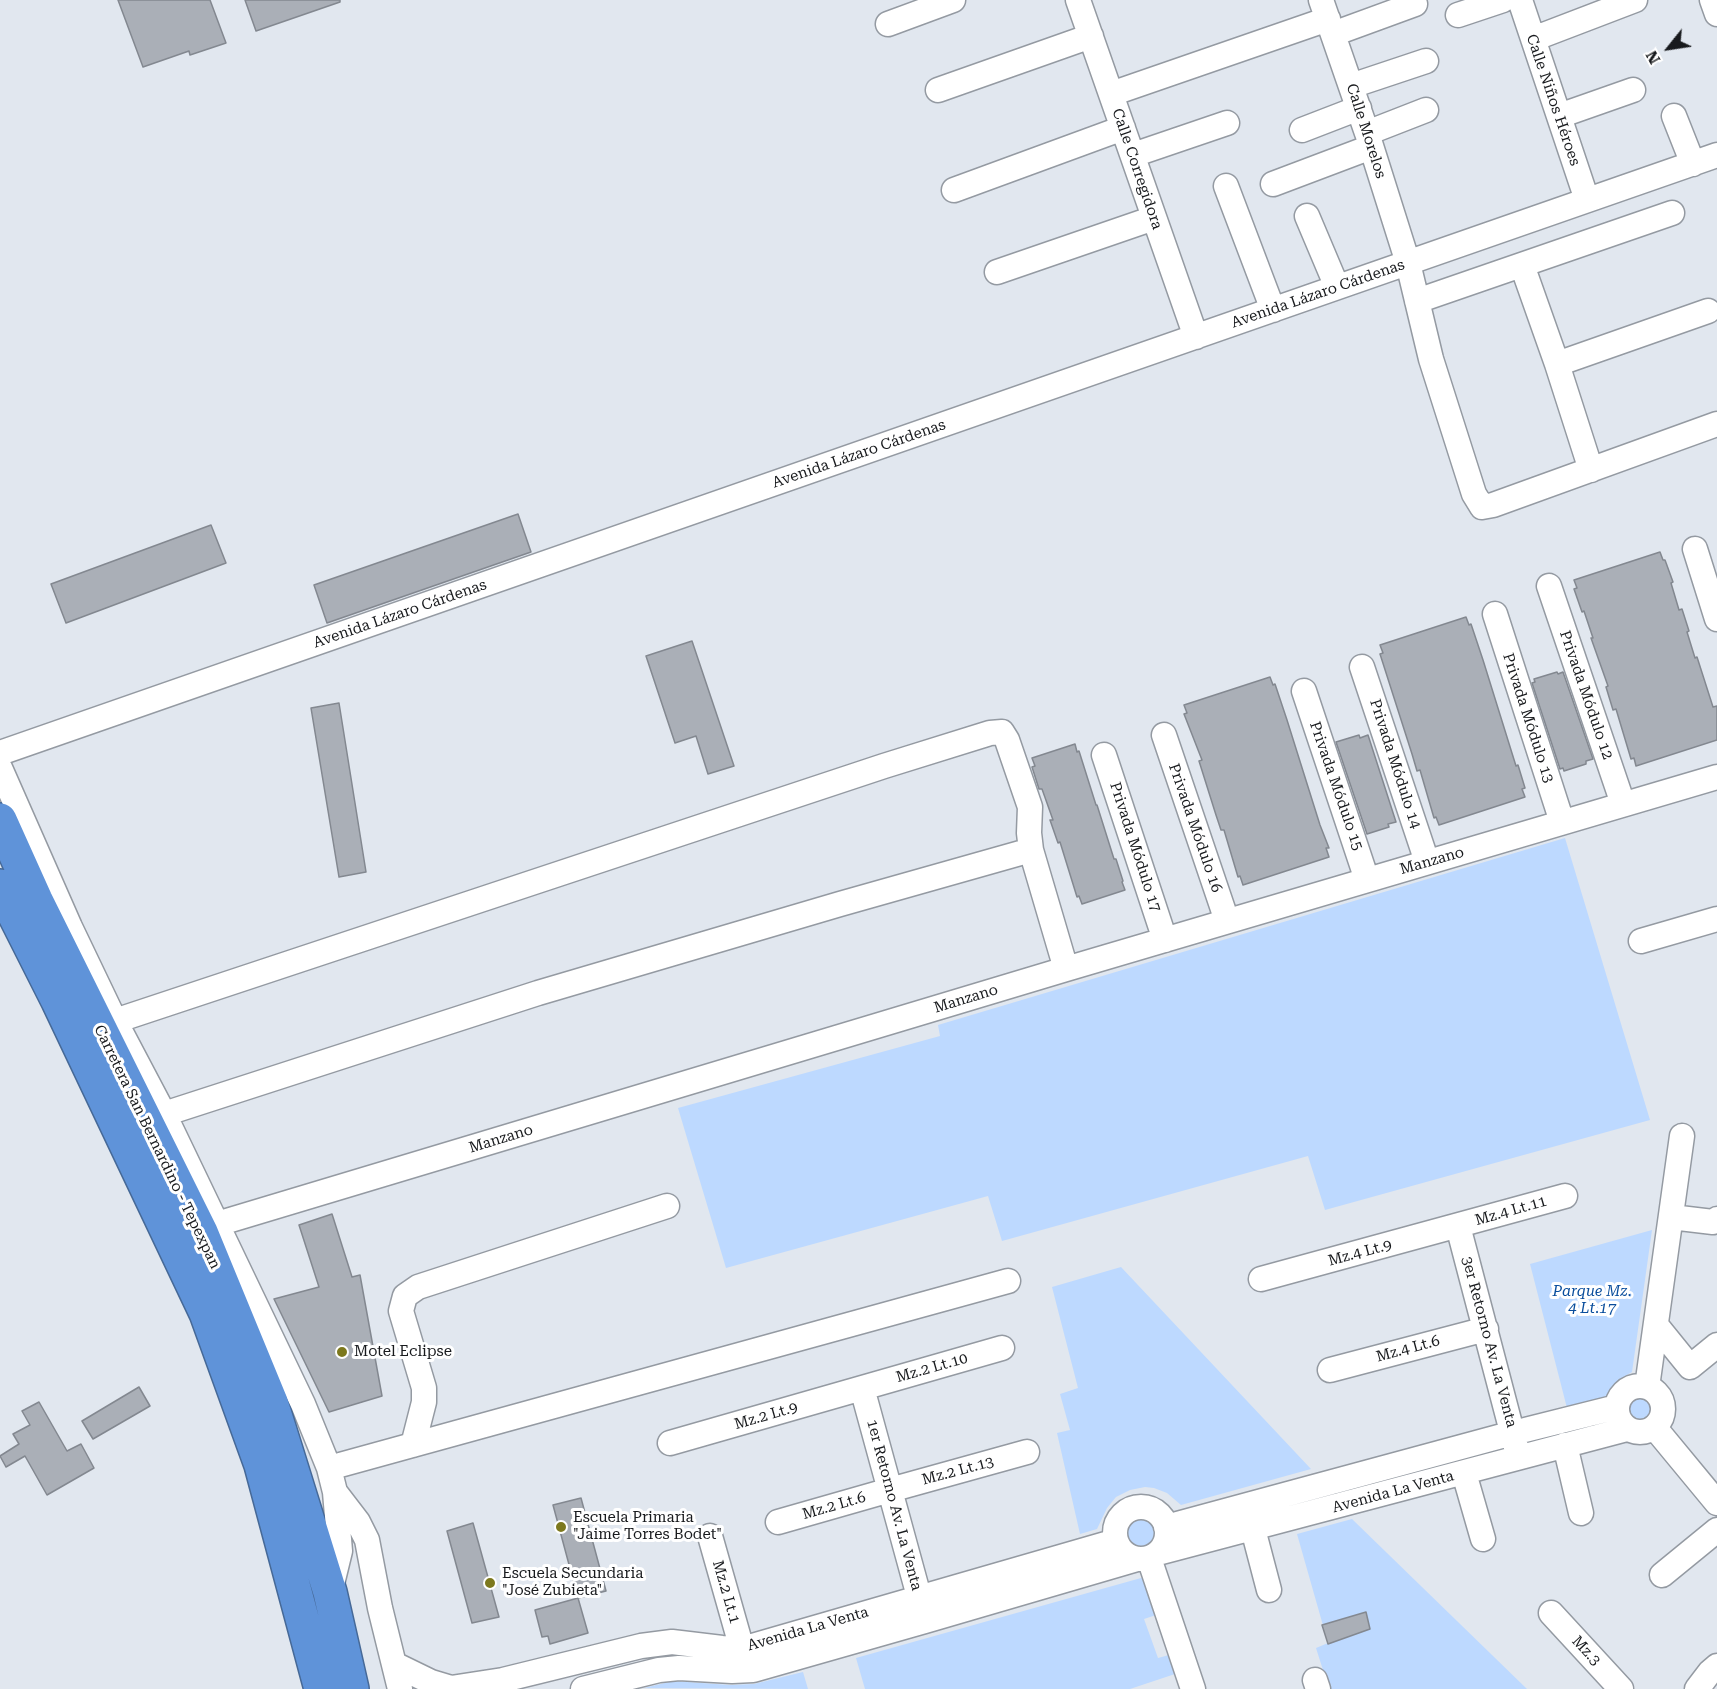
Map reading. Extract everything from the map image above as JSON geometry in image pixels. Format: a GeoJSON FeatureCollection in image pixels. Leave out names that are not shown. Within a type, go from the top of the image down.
{"type":"FeatureCollection","features":[{"type":"Feature","properties":{"kind":"highway","name":"Carretera San Bernardino - Tepexpan"},"geometry":{"type":"LineString","coordinates":[[0,820],[36,900],[201,1232],[271,1402],[330,1592],[352,1689]]}},
{"type":"Feature","properties":{"kind":"highway","name":"Carretera San Bernardino - Tepexpan"},"geometry":{"type":"LineString","coordinates":[[0,886],[58,1001],[206,1313],[261,1465],[321,1689]]}},
{"type":"Feature","properties":{"kind":"street"},"geometry":{"type":"LineString","coordinates":[[888,24],[953,0]]}},
{"type":"Feature","properties":{"kind":"street","name":"Calle Corregidora"},"geometry":{"type":"LineString","coordinates":[[1078,0],[1196,338]]}},
{"type":"Feature","properties":{"kind":"street"},"geometry":{"type":"LineString","coordinates":[[1458,15],[1503,0]]}},
{"type":"Feature","properties":{"kind":"street","name":"Calle Niños Héroes"},"geometry":{"type":"LineString","coordinates":[[1520,0],[1587,200]]}},
{"type":"Feature","properties":{"kind":"street"},"geometry":{"type":"LineString","coordinates":[[1533,39],[1621,2]]}},
{"type":"Feature","properties":{"kind":"street"},"geometry":{"type":"LineString","coordinates":[[1111,94],[1327,17],[1415,4]]}},
{"type":"Feature","properties":{"kind":"street","name":"Calle Morelos"},"geometry":{"type":"LineString","coordinates":[[1327,17],[1408,263],[1431,359],[1474,494],[1482,507],[1493,505],[1592,470]]}},
{"type":"Feature","properties":{"kind":"street"},"geometry":{"type":"LineString","coordinates":[[938,90],[1091,36]]}},
{"type":"Feature","properties":{"kind":"street"},"geometry":{"type":"LineString","coordinates":[[1302,130],[1355,97],[1426,61]]}},
{"type":"Feature","properties":{"kind":"street"},"geometry":{"type":"LineString","coordinates":[[1559,116],[1633,90]]}},
{"type":"Feature","properties":{"kind":"street"},"geometry":{"type":"LineString","coordinates":[[1273,184],[1369,140],[1426,110]]}},
{"type":"Feature","properties":{"kind":"street"},"geometry":{"type":"LineString","coordinates":[[1674,116],[1693,164]]}},
{"type":"Feature","properties":{"kind":"street"},"geometry":{"type":"LineString","coordinates":[[1132,155],[1227,123]]}},
{"type":"Feature","properties":{"kind":"street"},"geometry":{"type":"LineString","coordinates":[[954,190],[1123,128]]}},
{"type":"Feature","properties":{"kind":"street","name":"Avenida Lázaro Cárdenas"},"geometry":{"type":"LineString","coordinates":[[0,753],[1717,155]]}},
{"type":"Feature","properties":{"kind":"street"},"geometry":{"type":"LineString","coordinates":[[1226,186],[1273,310]]}},
{"type":"Feature","properties":{"kind":"street"},"geometry":{"type":"LineString","coordinates":[[1417,301],[1672,213]]}},
{"type":"Feature","properties":{"kind":"street"},"geometry":{"type":"LineString","coordinates":[[1307,216],[1337,287]]}},
{"type":"Feature","properties":{"kind":"street"},"geometry":{"type":"LineString","coordinates":[[997,272],[1154,218]]}},
{"type":"Feature","properties":{"kind":"street"},"geometry":{"type":"LineString","coordinates":[[1521,265],[1592,470],[1717,424]]}},
{"type":"Feature","properties":{"kind":"street"},"geometry":{"type":"LineString","coordinates":[[1557,364],[1708,311]]}},
{"type":"Feature","properties":{"kind":"street"},"geometry":{"type":"LineString","coordinates":[[1695,549],[1717,619]]}},
{"type":"Feature","properties":{"kind":"street","name":"Privada Módulo 12"},"geometry":{"type":"LineString","coordinates":[[1549,586],[1623,804]]}},
{"type":"Feature","properties":{"kind":"street","name":"Privada Módulo 13"},"geometry":{"type":"LineString","coordinates":[[1495,614],[1562,822]]}},
{"type":"Feature","properties":{"kind":"street","name":"Privada Módulo 14"},"geometry":{"type":"LineString","coordinates":[[1362,667],[1427,862]]}},
{"type":"Feature","properties":{"kind":"street","name":"Privada Módulo 15"},"geometry":{"type":"LineString","coordinates":[[1304,691],[1367,880]]}},
{"type":"Feature","properties":{"kind":"street"},"geometry":{"type":"LineString","coordinates":[[115,1021],[990,732],[1002,732],[1007,740],[1030,807],[1031,850],[1066,969]]}},
{"type":"Feature","properties":{"kind":"street","name":"Privada Módulo 16"},"geometry":{"type":"LineString","coordinates":[[1164,735],[1227,921]]}},
{"type":"Feature","properties":{"kind":"street","name":"Privada Módulo 17"},"geometry":{"type":"LineString","coordinates":[[1104,755],[1165,940]]}},
{"type":"Feature","properties":{"kind":"street"},"geometry":{"type":"LineString","coordinates":[[0,768],[70,927],[217,1224],[303,1404],[329,1468],[335,1492],[340,1551],[330,1592]]}},
{"type":"Feature","properties":{"kind":"street","name":"Manzano"},"geometry":{"type":"LineString","coordinates":[[217,1224],[1227,921],[1717,777]]}},
{"type":"Feature","properties":{"kind":"street"},"geometry":{"type":"LineString","coordinates":[[164,1114],[538,993],[1031,850]]}},
{"type":"Feature","properties":{"kind":"street"},"geometry":{"type":"LineString","coordinates":[[0,916],[58,1001]]}},
{"type":"Feature","properties":{"kind":"street"},"geometry":{"type":"LineString","coordinates":[[1641,941],[1717,919]]}},
{"type":"Feature","properties":{"kind":"street"},"geometry":{"type":"LineString","coordinates":[[1647,1387],[1682,1137]]}},
{"type":"Feature","properties":{"kind":"street","name":"Mz.4 Lt.11"},"geometry":{"type":"LineString","coordinates":[[1458,1226],[1565,1196]]}},
{"type":"Feature","properties":{"kind":"street"},"geometry":{"type":"LineString","coordinates":[[413,1445],[424,1402],[424,1388],[401,1311],[405,1296],[418,1287],[667,1206]]}},
{"type":"Feature","properties":{"kind":"street"},"geometry":{"type":"LineString","coordinates":[[1671,1218],[1713,1222],[1717,1219]]}},
{"type":"Feature","properties":{"kind":"street","name":"Mz.4 Lt.9"},"geometry":{"type":"LineString","coordinates":[[1261,1279],[1458,1226]]}},
{"type":"Feature","properties":{"kind":"street","name":"3er Retorno Av. La Venta"},"geometry":{"type":"LineString","coordinates":[[1458,1226],[1519,1458]]}},
{"type":"Feature","properties":{"kind":"street"},"geometry":{"type":"LineString","coordinates":[[329,1468],[1008,1281]]}},
{"type":"Feature","properties":{"kind":"street"},"geometry":{"type":"LineString","coordinates":[[1656,1325],[1690,1367],[1717,1345]]}},
{"type":"Feature","properties":{"kind":"street","name":"Mz.4 Lt.6"},"geometry":{"type":"LineString","coordinates":[[1330,1370],[1486,1329]]}},
{"type":"Feature","properties":{"kind":"street","name":"Mz.2 Lt.10"},"geometry":{"type":"LineString","coordinates":[[862,1388],[1002,1348]]}},
{"type":"Feature","properties":{"kind":"street"},"geometry":{"type":"LineString","coordinates":[[1636,1386],[1647,1387],[1656,1392],[1662,1400],[1664,1410],[1655,1428],[1637,1433],[1628,1429],[1621,1422],[1617,1415],[1617,1407],[1620,1397],[1627,1390],[1636,1386]]}},
{"type":"Feature","properties":{"kind":"street","name":"Mz.2 Lt.9"},"geometry":{"type":"LineString","coordinates":[[670,1443],[862,1388]]}},
{"type":"Feature","properties":{"kind":"street","name":"1er Retorno Av. La Venta"},"geometry":{"type":"LineString","coordinates":[[862,1388],[925,1621]]}},
{"type":"Feature","properties":{"kind":"street","name":"Avenida La Venta"},"geometry":{"type":"LineString","coordinates":[[1166,1527],[1617,1407]]}},
{"type":"Feature","properties":{"kind":"street"},"geometry":{"type":"LineString","coordinates":[[1655,1428],[1713,1490]]}},
{"type":"Feature","properties":{"kind":"street","name":"Avenida La Venta"},"geometry":{"type":"LineString","coordinates":[[583,1689],[659,1670],[679,1668],[753,1670],[1148,1557],[1628,1429]]}},
{"type":"Feature","properties":{"kind":"street"},"geometry":{"type":"LineString","coordinates":[[1565,1445],[1581,1513]]}},
{"type":"Feature","properties":{"kind":"street","name":"Mz.2 Lt.13"},"geometry":{"type":"LineString","coordinates":[[890,1490],[1027,1452]]}},
{"type":"Feature","properties":{"kind":"street"},"geometry":{"type":"LineString","coordinates":[[1464,1473],[1483,1539]]}},
{"type":"Feature","properties":{"kind":"street","name":"Mz.2 Lt.6"},"geometry":{"type":"LineString","coordinates":[[778,1522],[890,1490]]}},
{"type":"Feature","properties":{"kind":"street"},"geometry":{"type":"LineString","coordinates":[[335,1492],[358,1522],[367,1540],[380,1608],[400,1689]]}},
{"type":"Feature","properties":{"kind":"street"},"geometry":{"type":"LineString","coordinates":[[1142,1506],[1158,1512],[1166,1527],[1166,1541],[1163,1548],[1148,1557],[1123,1553],[1118,1548],[1114,1532],[1116,1524],[1126,1511],[1134,1507],[1142,1506]]}},
{"type":"Feature","properties":{"kind":"street"},"geometry":{"type":"LineString","coordinates":[[1253,1529],[1269,1590]]}},
{"type":"Feature","properties":{"kind":"street"},"geometry":{"type":"LineString","coordinates":[[1662,1575],[1717,1530]]}},
{"type":"Feature","properties":{"kind":"street","name":"Mz.2 Lt.1"},"geometry":{"type":"LineString","coordinates":[[710,1536],[742,1649]]}},
{"type":"Feature","properties":{"kind":"street","name":"Avenida La Venta"},"geometry":{"type":"LineString","coordinates":[[394,1664],[431,1682],[451,1688],[503,1680],[532,1681],[641,1646],[672,1642],[742,1649],[1116,1541]]}},
{"type":"Feature","properties":{"kind":"street"},"geometry":{"type":"LineString","coordinates":[[1148,1557],[1193,1689]]}},
{"type":"Feature","properties":{"kind":"street","name":"Mz.3"},"geometry":{"type":"LineString","coordinates":[[1551,1613],[1621,1689]]}},
{"type":"Feature","properties":{"kind":"street"},"geometry":{"type":"LineString","coordinates":[[1697,1689],[1717,1666]]}},
{"type":"Feature","properties":{"kind":"green space"},"geometry":{"type":"Polygon","coordinates":[[[1565,838],[1650,1120],[1325,1210],[1308,1156],[1002,1241],[988,1196],[726,1268],[678,1108],[940,1036],[938,1025],[1565,838]]]}},
{"type":"Feature","properties":{"kind":"green space","name":"Parque Mz. 4 Lt.17"},"geometry":{"type":"Polygon","coordinates":[[[1652,1230],[1632,1372],[1618,1380],[1611,1397],[1567,1408],[1530,1264],[1652,1230]]]}},
{"type":"Feature","properties":{"kind":"green space"},"geometry":{"type":"Polygon","coordinates":[[[1121,1267],[1311,1469],[1181,1505],[1167,1493],[1154,1488],[1130,1490],[1116,1497],[1107,1508],[1097,1529],[1080,1534],[1057,1433],[1070,1430],[1060,1394],[1078,1388],[1052,1287],[1121,1267]]]}},
{"type":"Feature","properties":{"kind":"green space"},"geometry":{"type":"Polygon","coordinates":[[[1640,1394],[1651,1398],[1655,1409],[1651,1420],[1640,1424],[1629,1420],[1625,1409],[1629,1398],[1640,1394]]]}},
{"type":"Feature","properties":{"kind":"green space"},"geometry":{"type":"Polygon","coordinates":[[[1140,1519],[1151,1523],[1155,1534],[1151,1545],[1140,1549],[1129,1545],[1125,1534],[1129,1523],[1140,1519]]]}},
{"type":"Feature","properties":{"kind":"green space"},"geometry":{"type":"Polygon","coordinates":[[[1352,1519],[1527,1689],[1329,1689],[1316,1648],[1328,1643],[1297,1534],[1352,1519]]]}},
{"type":"Feature","properties":{"kind":"green space"},"geometry":{"type":"Polygon","coordinates":[[[1144,1579],[1156,1615],[1144,1619],[1158,1658],[1169,1655],[1175,1674],[1130,1689],[865,1689],[856,1658],[1144,1579]]]}},
{"type":"Feature","properties":{"kind":"green space"},"geometry":{"type":"Polygon","coordinates":[[[803,1672],[808,1689],[644,1688],[673,1681],[730,1685],[754,1684],[803,1672]]]}},
{"type":"Feature","properties":{"kind":"building"},"geometry":{"type":"Polygon","coordinates":[[[118,0],[210,0],[226,43],[190,55],[189,51],[143,67],[118,0]]]}},
{"type":"Feature","properties":{"kind":"building"},"geometry":{"type":"Polygon","coordinates":[[[245,0],[340,0],[340,2],[256,31],[245,0]]]}},
{"type":"Feature","properties":{"kind":"building"},"geometry":{"type":"Polygon","coordinates":[[[518,514],[531,552],[327,623],[314,585],[518,514]]]}},
{"type":"Feature","properties":{"kind":"building"},"geometry":{"type":"Polygon","coordinates":[[[211,525],[226,563],[66,623],[51,584],[211,525]]]}},
{"type":"Feature","properties":{"kind":"building"},"geometry":{"type":"Polygon","coordinates":[[[1660,552],[1673,582],[1671,583],[1679,610],[1682,609],[1695,658],[1697,657],[1713,707],[1717,706],[1717,740],[1636,766],[1634,758],[1631,759],[1616,709],[1613,710],[1606,687],[1608,686],[1591,638],[1593,638],[1574,589],[1577,588],[1574,580],[1660,552]]]}},
{"type":"Feature","properties":{"kind":"building"},"geometry":{"type":"Polygon","coordinates":[[[1466,617],[1469,625],[1471,624],[1516,766],[1518,765],[1525,788],[1522,789],[1525,797],[1439,825],[1436,817],[1434,818],[1420,770],[1417,771],[1380,654],[1383,653],[1380,645],[1466,617]]]}},
{"type":"Feature","properties":{"kind":"building"},"geometry":{"type":"Polygon","coordinates":[[[692,641],[734,766],[708,774],[696,736],[675,743],[646,656],[692,641]]]}},
{"type":"Feature","properties":{"kind":"building"},"geometry":{"type":"Polygon","coordinates":[[[1557,672],[1558,674],[1563,672],[1593,759],[1586,761],[1586,764],[1564,771],[1563,768],[1560,769],[1532,683],[1535,682],[1534,679],[1557,672]]]}},
{"type":"Feature","properties":{"kind":"building"},"geometry":{"type":"Polygon","coordinates":[[[1270,677],[1273,685],[1275,684],[1329,848],[1326,848],[1329,857],[1243,885],[1240,876],[1238,877],[1224,830],[1221,830],[1216,815],[1199,761],[1202,760],[1184,714],[1187,713],[1184,705],[1270,677]]]}},
{"type":"Feature","properties":{"kind":"building"},"geometry":{"type":"Polygon","coordinates":[[[339,703],[366,872],[339,877],[311,708],[339,703]]]}},
{"type":"Feature","properties":{"kind":"building"},"geometry":{"type":"Polygon","coordinates":[[[1359,735],[1360,738],[1368,735],[1396,822],[1388,824],[1389,827],[1367,834],[1336,742],[1359,735]]]}},
{"type":"Feature","properties":{"kind":"building"},"geometry":{"type":"Polygon","coordinates":[[[1075,744],[1125,890],[1082,904],[1079,896],[1077,897],[1060,842],[1058,843],[1050,820],[1053,820],[1032,767],[1035,766],[1032,758],[1075,744]]]}},
{"type":"Feature","properties":{"kind":"building"},"geometry":{"type":"Polygon","coordinates":[[[332,1214],[352,1277],[360,1275],[382,1396],[329,1412],[274,1299],[319,1287],[299,1225],[332,1214]]]}},
{"type":"Feature","properties":{"kind":"building"},"geometry":{"type":"Polygon","coordinates":[[[139,1387],[150,1406],[93,1439],[82,1421],[139,1387]]]}},
{"type":"Feature","properties":{"kind":"building"},"geometry":{"type":"Polygon","coordinates":[[[39,1402],[67,1451],[81,1444],[94,1468],[47,1495],[25,1456],[6,1467],[0,1456],[19,1444],[13,1434],[30,1425],[22,1411],[39,1402]]]}},
{"type":"Feature","properties":{"kind":"building"},"geometry":{"type":"Polygon","coordinates":[[[581,1498],[606,1591],[578,1598],[553,1505],[581,1498]]]}},
{"type":"Feature","properties":{"kind":"building"},"geometry":{"type":"Polygon","coordinates":[[[473,1523],[499,1617],[472,1623],[447,1531],[473,1523]]]}},
{"type":"Feature","properties":{"kind":"building"},"geometry":{"type":"Polygon","coordinates":[[[578,1598],[588,1633],[550,1644],[548,1636],[542,1637],[535,1610],[578,1598]]]}},
{"type":"Feature","properties":{"kind":"building"},"geometry":{"type":"Polygon","coordinates":[[[1366,1612],[1370,1629],[1328,1644],[1322,1625],[1366,1612]]]}},
{"type":"Feature","properties":{"kind":"place","name":"Motel Eclipse"},"geometry":{"type":"Point","coordinates":[342,1352]}},
{"type":"Feature","properties":{"kind":"place","name":"Escuela Primaria \"Jaime Torres Bodet\""},"geometry":{"type":"Point","coordinates":[561,1527]}},
{"type":"Feature","properties":{"kind":"place","name":"Escuela Secundaria \"José Zubieta\""},"geometry":{"type":"Point","coordinates":[490,1583]}}]}
